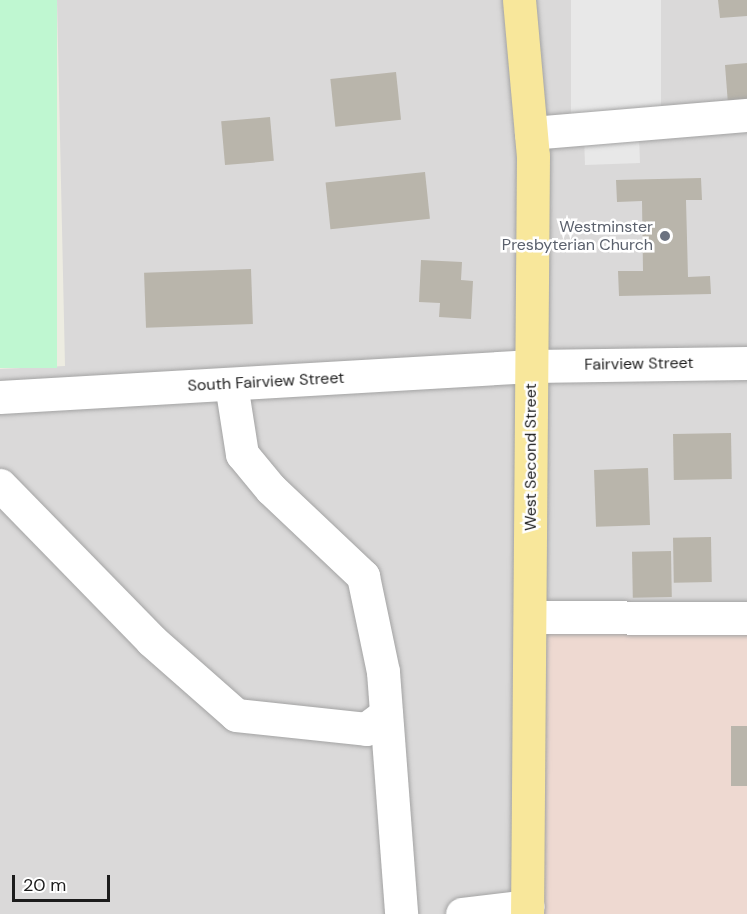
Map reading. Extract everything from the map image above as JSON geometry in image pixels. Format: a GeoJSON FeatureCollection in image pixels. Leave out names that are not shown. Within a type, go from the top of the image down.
{"type":"FeatureCollection","features":[{"type":"Feature","properties":{"kind":"main road","name":"West Second Street"},"geometry":{"type":"LineString","coordinates":[[519,0],[533,156],[528,910]]}},
{"type":"Feature","properties":{"kind":"street"},"geometry":{"type":"LineString","coordinates":[[531,133],[747,115]]}},
{"type":"Feature","properties":{"kind":"street","name":"Fairview Street"},"geometry":{"type":"LineString","coordinates":[[532,366],[747,363]]}},
{"type":"Feature","properties":{"kind":"street","name":"South Fairview Street"},"geometry":{"type":"LineString","coordinates":[[0,397],[532,366]]}},
{"type":"Feature","properties":{"kind":"street"},"geometry":{"type":"LineString","coordinates":[[231,384],[242,454],[271,489],[363,576],[383,672],[401,914]]}},
{"type":"Feature","properties":{"kind":"street"},"geometry":{"type":"LineString","coordinates":[[0,485],[151,640],[236,715],[366,729],[386,714]]}},
{"type":"Feature","properties":{"kind":"street"},"geometry":{"type":"LineString","coordinates":[[530,617],[747,618]]}},
{"type":"Feature","properties":{"kind":"street"},"geometry":{"type":"LineString","coordinates":[[462,914],[528,910]]}},
{"type":"Feature","properties":{"kind":"shaded area"},"geometry":{"type":"Polygon","coordinates":[[[57,0],[747,0],[747,618],[527,914],[0,914],[0,369],[65,366],[57,0]]]}},
{"type":"Feature","properties":{"kind":"shaded area"},"geometry":{"type":"Polygon","coordinates":[[[571,0],[661,0],[661,115],[571,115],[571,0]]]}},
{"type":"Feature","properties":{"kind":"shaded area"},"geometry":{"type":"Polygon","coordinates":[[[639,135],[640,163],[585,165],[584,137],[639,135]]]}},
{"type":"Feature","properties":{"kind":"shaded area"},"geometry":{"type":"Polygon","coordinates":[[[530,617],[747,617],[747,914],[530,914],[530,617]]]}},
{"type":"Feature","properties":{"kind":"green space"},"geometry":{"type":"Polygon","coordinates":[[[0,0],[57,0],[57,368],[0,368],[0,0]]]}},
{"type":"Feature","properties":{"kind":"building"},"geometry":{"type":"Polygon","coordinates":[[[718,0],[747,0],[747,16],[720,18],[718,0]]]}},
{"type":"Feature","properties":{"kind":"building"},"geometry":{"type":"Polygon","coordinates":[[[747,63],[747,102],[728,104],[725,65],[747,63]]]}},
{"type":"Feature","properties":{"kind":"building"},"geometry":{"type":"Polygon","coordinates":[[[396,72],[401,120],[335,127],[330,79],[396,72]]]}},
{"type":"Feature","properties":{"kind":"building"},"geometry":{"type":"Polygon","coordinates":[[[270,117],[274,161],[225,165],[221,121],[270,117]]]}},
{"type":"Feature","properties":{"kind":"building"},"geometry":{"type":"Polygon","coordinates":[[[425,172],[430,219],[330,229],[326,182],[425,172]]]}},
{"type":"Feature","properties":{"kind":"building","name":"Westminster Presbyterian Church"},"geometry":{"type":"Polygon","coordinates":[[[701,178],[702,200],[686,200],[688,277],[710,276],[711,294],[619,296],[618,271],[643,271],[642,201],[617,202],[616,180],[701,178]]]}},
{"type":"Feature","properties":{"kind":"building"},"geometry":{"type":"Polygon","coordinates":[[[421,260],[462,262],[461,280],[473,281],[471,319],[439,317],[440,303],[419,302],[421,260]]]}},
{"type":"Feature","properties":{"kind":"building"},"geometry":{"type":"Polygon","coordinates":[[[251,269],[253,324],[146,328],[144,273],[251,269]]]}},
{"type":"Feature","properties":{"kind":"building"},"geometry":{"type":"Polygon","coordinates":[[[731,433],[732,479],[674,480],[673,434],[731,433]]]}},
{"type":"Feature","properties":{"kind":"building"},"geometry":{"type":"Polygon","coordinates":[[[648,468],[650,525],[596,527],[594,470],[648,468]]]}},
{"type":"Feature","properties":{"kind":"building"},"geometry":{"type":"Polygon","coordinates":[[[711,537],[712,582],[674,583],[673,538],[711,537]]]}},
{"type":"Feature","properties":{"kind":"building"},"geometry":{"type":"Polygon","coordinates":[[[671,551],[672,597],[633,598],[632,552],[671,551]]]}},
{"type":"Feature","properties":{"kind":"building"},"geometry":{"type":"Polygon","coordinates":[[[731,726],[747,726],[747,786],[731,786],[731,726]]]}},
{"type":"Feature","properties":{"kind":"place","name":"Westminster Presbyterian Church"},"geometry":{"type":"Point","coordinates":[665,236]}}]}
